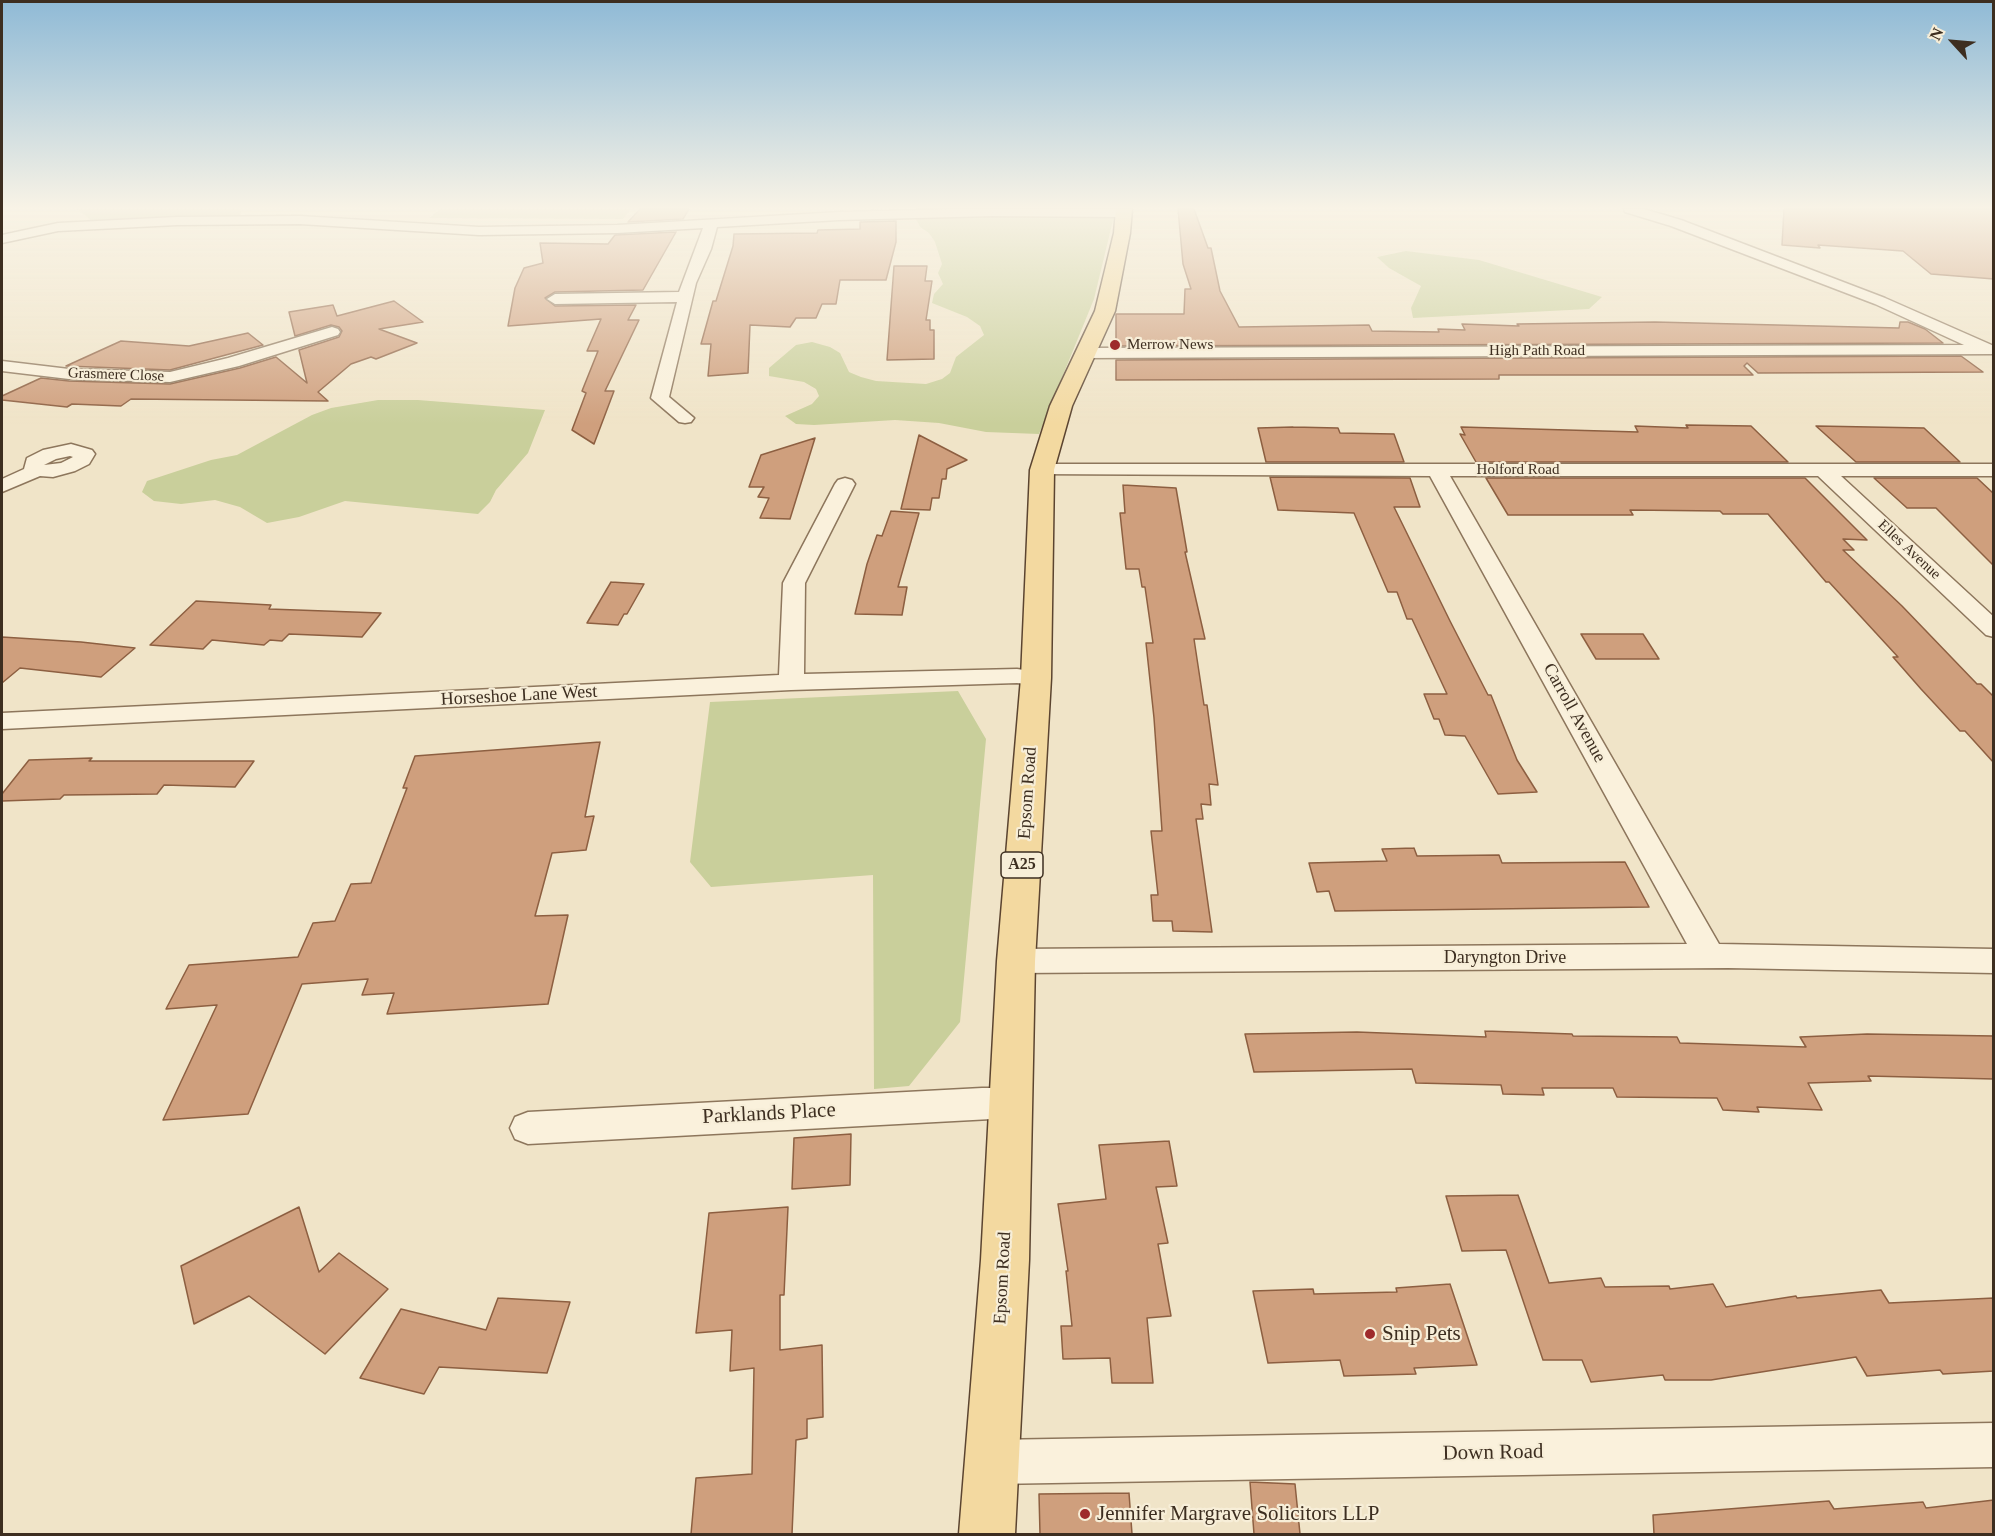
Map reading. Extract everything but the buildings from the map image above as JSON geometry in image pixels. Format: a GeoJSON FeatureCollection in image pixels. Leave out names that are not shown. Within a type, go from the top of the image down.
{"type":"FeatureCollection","features":[{"type":"Feature","properties":{"kind":"main road","name":"Epsom Road"},"geometry":{"type":"LineString","coordinates":[[987,1534],[1005,1260],[1016,961],[1036,678],[1042,470],[1061,406],[1105,310],[1111,281]]}},
{"type":"Feature","properties":{"kind":"street"},"geometry":{"type":"LineString","coordinates":[[685,418],[660,398],[685,297],[691,281]]}},
{"type":"Feature","properties":{"kind":"street","name":"High Path Road"},"geometry":{"type":"LineString","coordinates":[[1085,352],[1988,350],[1827,281]]}},
{"type":"Feature","properties":{"kind":"street"},"geometry":{"type":"LineString","coordinates":[[548,314],[558,293],[685,297]]}},
{"type":"Feature","properties":{"kind":"street","name":"Grasmere Close"},"geometry":{"type":"LineString","coordinates":[[2,366],[69,374],[170,377],[232,362],[332,332]]}},
{"type":"Feature","properties":{"kind":"street"},"geometry":{"type":"LineString","coordinates":[[2,486],[37,470]]}},
{"type":"Feature","properties":{"kind":"street","name":"Holford Road"},"geometry":{"type":"LineString","coordinates":[[1042,470],[1994,470]]}},
{"type":"Feature","properties":{"kind":"street","name":"Carroll Avenue"},"geometry":{"type":"LineString","coordinates":[[1437,470],[1710,957]]}},
{"type":"Feature","properties":{"kind":"street","name":"Elles Avenue"},"geometry":{"type":"LineString","coordinates":[[1824,471],[1994,630]]}},
{"type":"Feature","properties":{"kind":"street"},"geometry":{"type":"LineString","coordinates":[[791,682],[794,583],[846,484]]}},
{"type":"Feature","properties":{"kind":"street","name":"Horseshoe Lane West"},"geometry":{"type":"LineString","coordinates":[[2,721],[791,682],[1017,676],[1036,678]]}},
{"type":"Feature","properties":{"kind":"street","name":"Daryngton Drive"},"geometry":{"type":"LineString","coordinates":[[1016,961],[1710,957],[1994,961]]}},
{"type":"Feature","properties":{"kind":"street","name":"Parklands Place"},"geometry":{"type":"LineString","coordinates":[[528,1128],[970,1103],[1010,1103]]}},
{"type":"Feature","properties":{"kind":"street","name":"Down Road"},"geometry":{"type":"LineString","coordinates":[[993,1462],[1994,1445]]}},
{"type":"Feature","properties":{"kind":"green space"},"geometry":{"type":"Polygon","coordinates":[[[941,281],[1098,281],[1094,299],[1039,434],[986,432],[939,423],[895,420],[796,424],[785,416],[812,404],[819,396],[816,389],[804,382],[769,376],[769,368],[796,345],[812,342],[830,347],[840,353],[849,372],[876,381],[926,384],[942,379],[950,373],[956,357],[984,335],[980,326],[967,317],[932,303],[934,294],[943,284],[941,281]]]}},
{"type":"Feature","properties":{"kind":"green space"},"geometry":{"type":"Polygon","coordinates":[[[1412,281],[1548,281],[1602,297],[1589,309],[1413,318],[1411,308],[1421,286],[1412,281]]]}},
{"type":"Feature","properties":{"kind":"green space"},"geometry":{"type":"Polygon","coordinates":[[[378,400],[418,400],[545,410],[528,453],[478,514],[345,501],[299,517],[267,523],[240,507],[215,500],[181,504],[154,501],[142,492],[147,481],[211,460],[237,455],[312,415],[331,408],[378,400]]]}},
{"type":"Feature","properties":{"kind":"green space"},"geometry":{"type":"Polygon","coordinates":[[[958,691],[986,739],[960,1022],[909,1086],[874,1089],[873,875],[711,887],[690,862],[710,702],[958,691]]]}},
{"type":"Feature","properties":{"kind":"place","name":"Merrow News"},"geometry":{"type":"Point","coordinates":[1115,345]}},
{"type":"Feature","properties":{"kind":"place","name":"Snip Pets"},"geometry":{"type":"Point","coordinates":[1370,1334]}},
{"type":"Feature","properties":{"kind":"place","name":"Jennifer Margrave Solicitors LLP"},"geometry":{"type":"Point","coordinates":[1085,1514]}}]}
